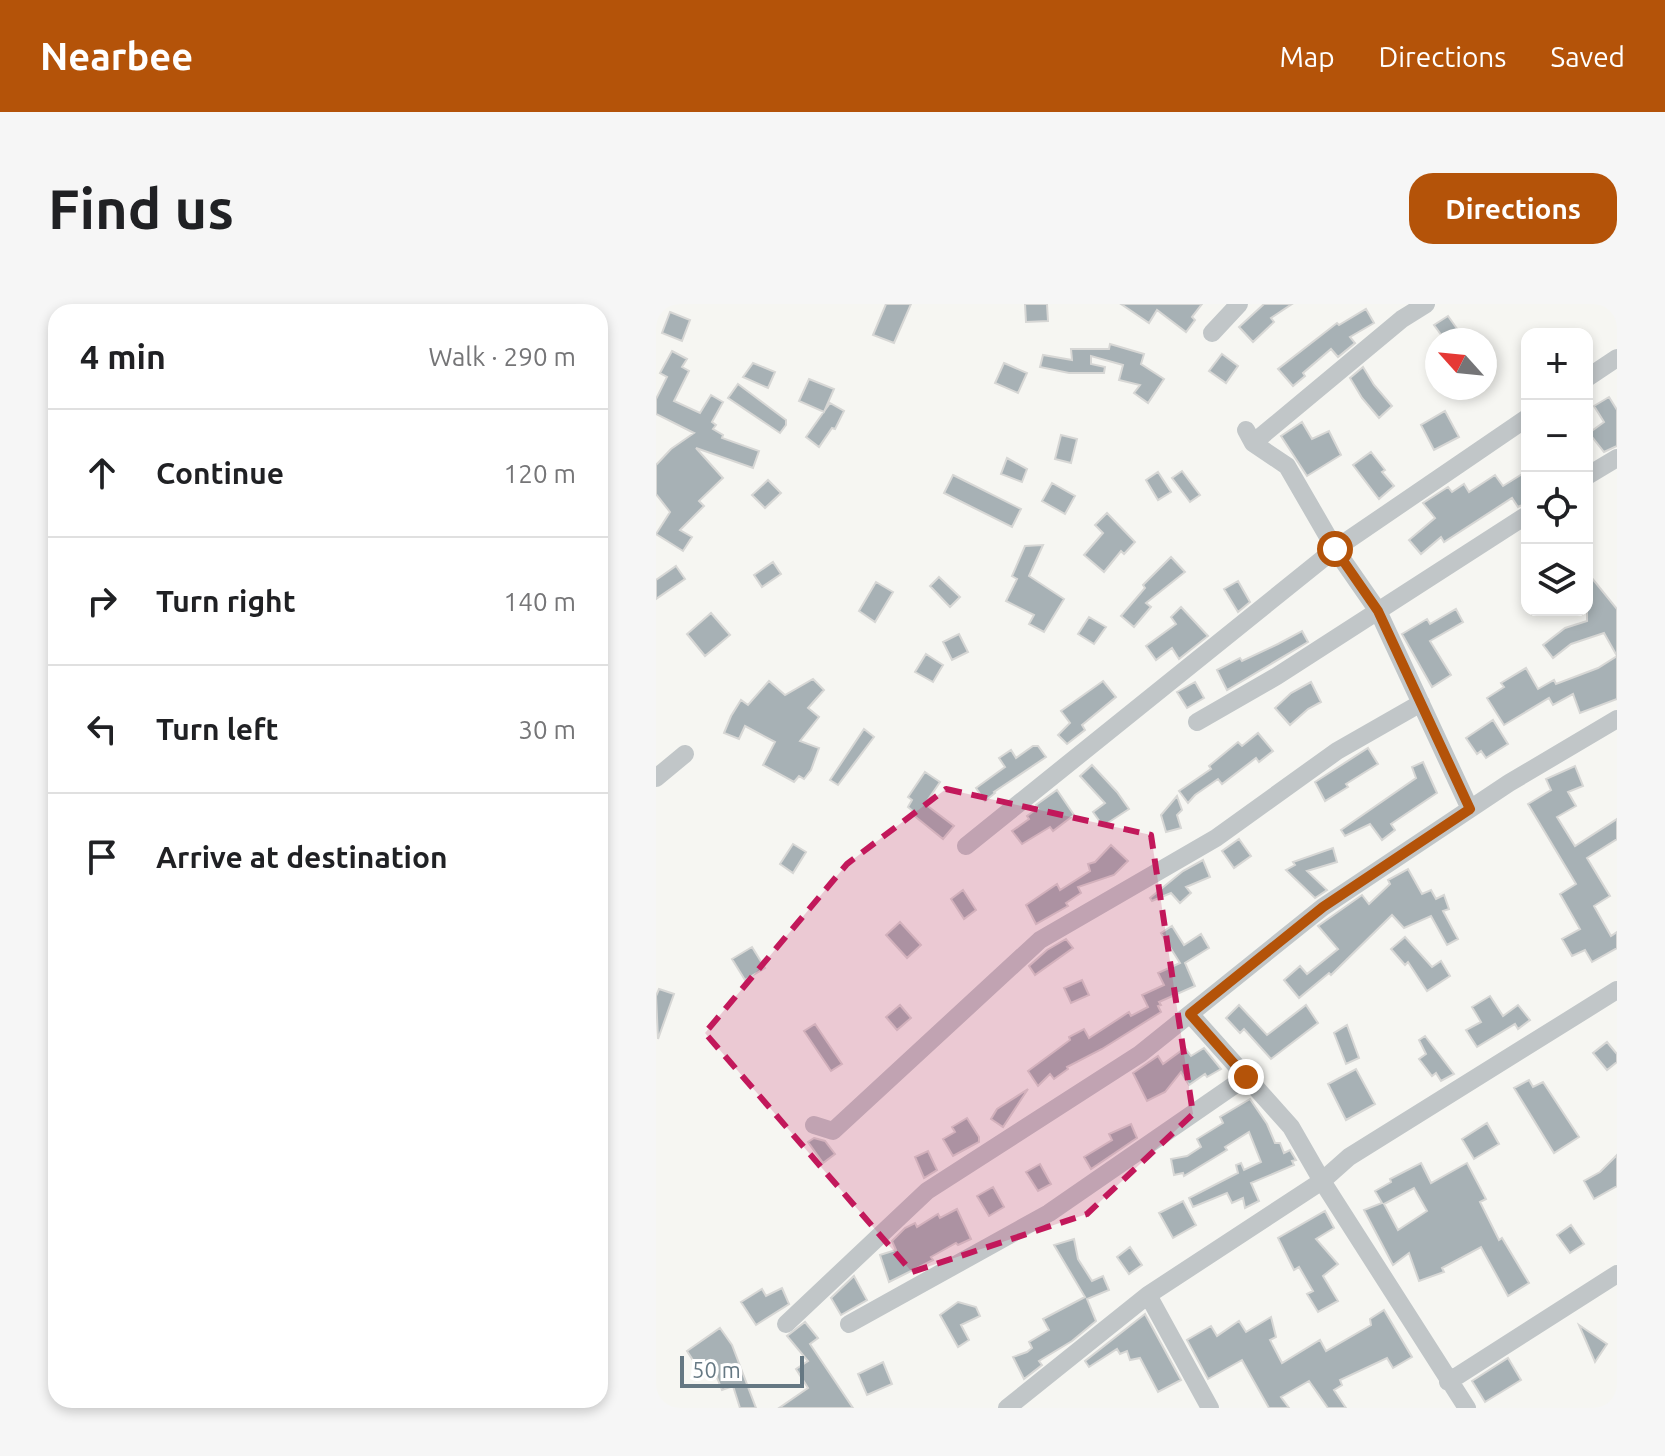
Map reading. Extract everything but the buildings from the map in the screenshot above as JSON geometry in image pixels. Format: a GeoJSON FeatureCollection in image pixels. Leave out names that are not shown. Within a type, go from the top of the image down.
{"type":"FeatureCollection","features":[{"type":"Feature","properties":{"kind":"street"},"geometry":{"type":"LineString","coordinates":[[1212,333],[1239,304]]}},
{"type":"Feature","properties":{"kind":"street"},"geometry":{"type":"LineString","coordinates":[[1426,304],[1402,319],[1249,437],[1287,466],[1335,549],[1378,611],[1470,809]]}},
{"type":"Feature","properties":{"kind":"street"},"geometry":{"type":"LineString","coordinates":[[1593,374],[1617,358]]}},
{"type":"Feature","properties":{"kind":"street"},"geometry":{"type":"LineString","coordinates":[[966,846],[1335,549],[1521,422]]}},
{"type":"Feature","properties":{"kind":"street"},"geometry":{"type":"LineString","coordinates":[[1593,472],[1617,458]]}},
{"type":"Feature","properties":{"kind":"street"},"geometry":{"type":"LineString","coordinates":[[1197,722],[1277,676],[1521,519]]}},
{"type":"Feature","properties":{"kind":"street"},"geometry":{"type":"LineString","coordinates":[[814,1125],[833,1131],[1040,940],[1216,838],[1337,751],[1421,703]]}},
{"type":"Feature","properties":{"kind":"street"},"geometry":{"type":"LineString","coordinates":[[786,1324],[927,1191],[1140,1054],[1323,907],[1509,783],[1617,719]]}},
{"type":"Feature","properties":{"kind":"street"},"geometry":{"type":"LineString","coordinates":[[656,778],[685,754]]}},
{"type":"Feature","properties":{"kind":"street"},"geometry":{"type":"LineString","coordinates":[[1007,1408],[1148,1295],[1322,1181],[1349,1157],[1617,990]]}},
{"type":"Feature","properties":{"kind":"street"},"geometry":{"type":"LineString","coordinates":[[1190,1014],[1291,1127],[1467,1408]]}},
{"type":"Feature","properties":{"kind":"street"},"geometry":{"type":"LineString","coordinates":[[849,1324],[1049,1213],[1246,1077]]}},
{"type":"Feature","properties":{"kind":"street"},"geometry":{"type":"LineString","coordinates":[[1448,1382],[1617,1274]]}},
{"type":"Feature","properties":{"kind":"street"},"geometry":{"type":"LineString","coordinates":[[1148,1295],[1210,1408]]}},
{"type":"Feature","properties":{"kind":"highlighted area"},"geometry":{"type":"Polygon","coordinates":[[[946,789],[1151,835],[1193,1114],[1087,1214],[912,1272],[705,1033],[847,864],[946,789]]]}},
{"type":"Feature","properties":{"kind":"route"},"geometry":{"type":"LineString","coordinates":[[1246,1077],[1190,1014],[1323,907],[1470,809],[1378,611],[1335,549]]}}]}
